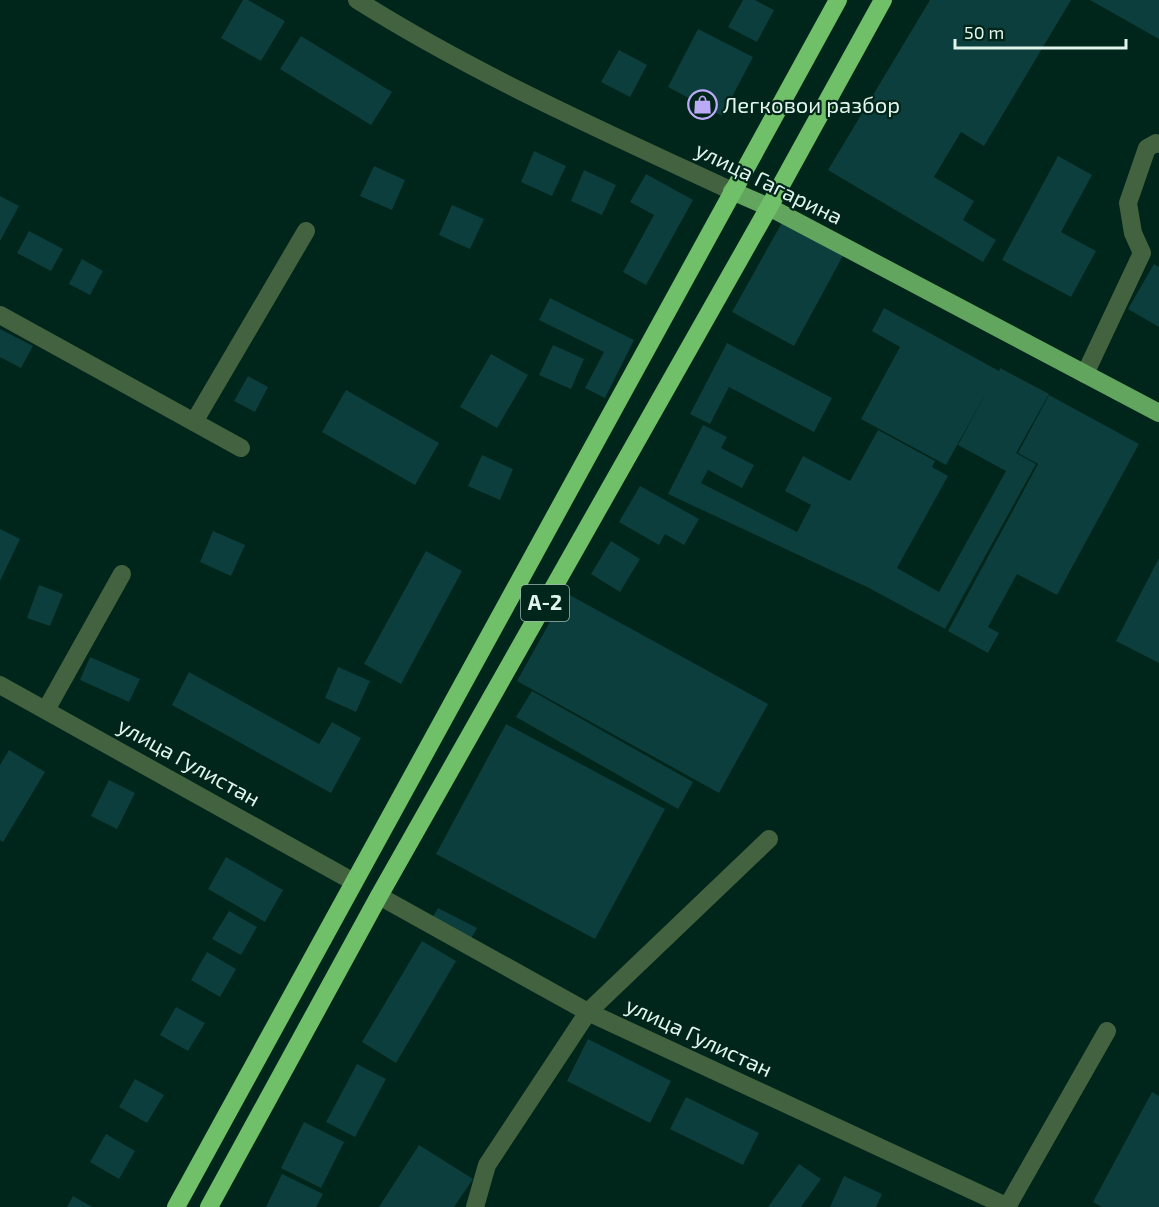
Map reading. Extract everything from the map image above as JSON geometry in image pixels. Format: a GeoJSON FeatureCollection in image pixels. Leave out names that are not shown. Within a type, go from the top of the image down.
{"type":"FeatureCollection","features":[{"type":"Feature","properties":{"kind":"highway","name":"A-2"},"geometry":{"type":"LineString","coordinates":[[176,1207],[838,0]]}},
{"type":"Feature","properties":{"kind":"highway","name":"A-2"},"geometry":{"type":"LineString","coordinates":[[209,1207],[379,896],[769,207],[883,0]]}},
{"type":"Feature","properties":{"kind":"main road","name":"улица Гагарина"},"geometry":{"type":"LineString","coordinates":[[732,190],[769,207],[1159,413]]}},
{"type":"Feature","properties":{"kind":"street","name":"улица Гагарина"},"geometry":{"type":"LineString","coordinates":[[357,0],[417,37],[559,110],[732,190]]}},
{"type":"Feature","properties":{"kind":"street"},"geometry":{"type":"LineString","coordinates":[[1085,374],[1142,253],[1133,233],[1128,203],[1147,148],[1156,143],[1159,144]]}},
{"type":"Feature","properties":{"kind":"street"},"geometry":{"type":"LineString","coordinates":[[194,422],[306,231]]}},
{"type":"Feature","properties":{"kind":"street"},"geometry":{"type":"LineString","coordinates":[[0,315],[241,448]]}},
{"type":"Feature","properties":{"kind":"street"},"geometry":{"type":"LineString","coordinates":[[46,710],[122,574]]}},
{"type":"Feature","properties":{"kind":"street","name":"улица Гулистан"},"geometry":{"type":"LineString","coordinates":[[0,685],[354,882]]}},
{"type":"Feature","properties":{"kind":"street"},"geometry":{"type":"LineString","coordinates":[[475,1207],[487,1166],[588,1012],[769,839]]}},
{"type":"Feature","properties":{"kind":"street","name":"улица Гулистан"},"geometry":{"type":"LineString","coordinates":[[379,896],[588,1012],[1007,1207]]}},
{"type":"Feature","properties":{"kind":"street"},"geometry":{"type":"LineString","coordinates":[[1007,1207],[1107,1031]]}},
{"type":"Feature","properties":{"kind":"building"},"geometry":{"type":"Polygon","coordinates":[[[243,0],[248,0],[285,21],[261,61],[221,38],[243,0]]]}},
{"type":"Feature","properties":{"kind":"building"},"geometry":{"type":"Polygon","coordinates":[[[743,0],[755,0],[774,10],[757,42],[728,27],[743,0]]]}},
{"type":"Feature","properties":{"kind":"building"},"geometry":{"type":"Polygon","coordinates":[[[930,0],[1071,0],[984,146],[961,132],[934,177],[974,201],[963,220],[996,240],[983,262],[828,170],[930,0]]]}},
{"type":"Feature","properties":{"kind":"building"},"geometry":{"type":"Polygon","coordinates":[[[1090,0],[1159,0],[1159,39],[1090,0]]]}},
{"type":"Feature","properties":{"kind":"building"},"geometry":{"type":"Polygon","coordinates":[[[698,29],[753,57],[722,116],[668,87],[698,29]]]}},
{"type":"Feature","properties":{"kind":"building"},"geometry":{"type":"Polygon","coordinates":[[[301,36],[392,92],[371,125],[280,69],[301,36]]]}},
{"type":"Feature","properties":{"kind":"building"},"geometry":{"type":"Polygon","coordinates":[[[619,50],[647,65],[630,97],[601,82],[619,50]]]}},
{"type":"Feature","properties":{"kind":"building"},"geometry":{"type":"Polygon","coordinates":[[[534,151],[566,166],[552,196],[521,182],[534,151]]]}},
{"type":"Feature","properties":{"kind":"building"},"geometry":{"type":"Polygon","coordinates":[[[1058,156],[1092,175],[1061,232],[1096,251],[1071,297],[1002,260],[1058,156]]]}},
{"type":"Feature","properties":{"kind":"building"},"geometry":{"type":"Polygon","coordinates":[[[374,166],[405,180],[392,210],[360,196],[374,166]]]}},
{"type":"Feature","properties":{"kind":"building"},"geometry":{"type":"Polygon","coordinates":[[[584,170],[616,185],[602,215],[571,201],[584,170]]]}},
{"type":"Feature","properties":{"kind":"building"},"geometry":{"type":"Polygon","coordinates":[[[646,174],[693,200],[646,285],[623,272],[654,215],[630,202],[646,174]]]}},
{"type":"Feature","properties":{"kind":"building"},"geometry":{"type":"Polygon","coordinates":[[[0,196],[19,206],[0,241],[0,196]]]}},
{"type":"Feature","properties":{"kind":"building"},"geometry":{"type":"Polygon","coordinates":[[[452,205],[484,219],[470,249],[439,235],[452,205]]]}},
{"type":"Feature","properties":{"kind":"building"},"geometry":{"type":"Polygon","coordinates":[[[784,219],[845,252],[794,346],[732,312],[784,219]]]}},
{"type":"Feature","properties":{"kind":"building"},"geometry":{"type":"Polygon","coordinates":[[[29,231],[63,249],[51,271],[17,253],[29,231]]]}},
{"type":"Feature","properties":{"kind":"building"},"geometry":{"type":"Polygon","coordinates":[[[82,259],[103,271],[90,295],[69,284],[82,259]]]}},
{"type":"Feature","properties":{"kind":"building"},"geometry":{"type":"Polygon","coordinates":[[[1154,264],[1159,267],[1159,327],[1128,309],[1154,264]]]}},
{"type":"Feature","properties":{"kind":"building"},"geometry":{"type":"Polygon","coordinates":[[[550,298],[634,340],[605,398],[585,388],[604,352],[539,320],[550,298]]]}},
{"type":"Feature","properties":{"kind":"building"},"geometry":{"type":"Polygon","coordinates":[[[884,308],[999,371],[1000,368],[1049,394],[1016,453],[1036,464],[945,629],[867,587],[668,494],[703,425],[727,437],[721,448],[754,465],[742,488],[708,470],[701,483],[797,532],[811,505],[785,491],[803,456],[850,481],[878,430],[935,461],[932,467],[948,476],[897,568],[939,592],[1006,471],[958,445],[987,391],[946,465],[861,419],[900,347],[872,331],[884,308]]]}},
{"type":"Feature","properties":{"kind":"building"},"geometry":{"type":"Polygon","coordinates":[[[0,329],[33,346],[21,368],[0,357],[0,329]]]}},
{"type":"Feature","properties":{"kind":"building"},"geometry":{"type":"Polygon","coordinates":[[[727,343],[832,398],[814,432],[729,387],[710,424],[690,414],[727,343]]]}},
{"type":"Feature","properties":{"kind":"building"},"geometry":{"type":"Polygon","coordinates":[[[553,345],[584,359],[571,389],[539,375],[553,345]]]}},
{"type":"Feature","properties":{"kind":"building"},"geometry":{"type":"Polygon","coordinates":[[[491,354],[528,375],[497,428],[460,407],[491,354]]]}},
{"type":"Feature","properties":{"kind":"building"},"geometry":{"type":"Polygon","coordinates":[[[248,376],[268,387],[255,412],[234,401],[248,376]]]}},
{"type":"Feature","properties":{"kind":"building"},"geometry":{"type":"Polygon","coordinates":[[[346,390],[439,443],[415,485],[322,432],[346,390]]]}},
{"type":"Feature","properties":{"kind":"building"},"geometry":{"type":"Polygon","coordinates":[[[1049,395],[1139,444],[1057,595],[1017,574],[988,627],[999,633],[988,653],[948,631],[1038,464],[1018,453],[1049,395]]]}},
{"type":"Feature","properties":{"kind":"building"},"geometry":{"type":"Polygon","coordinates":[[[482,455],[513,469],[500,500],[468,486],[482,455]]]}},
{"type":"Feature","properties":{"kind":"building"},"geometry":{"type":"Polygon","coordinates":[[[640,486],[699,519],[684,545],[665,534],[659,545],[619,522],[640,486]]]}},
{"type":"Feature","properties":{"kind":"building"},"geometry":{"type":"Polygon","coordinates":[[[0,529],[20,539],[0,581],[0,529]]]}},
{"type":"Feature","properties":{"kind":"building"},"geometry":{"type":"Polygon","coordinates":[[[213,531],[245,545],[231,576],[200,562],[213,531]]]}},
{"type":"Feature","properties":{"kind":"building"},"geometry":{"type":"Polygon","coordinates":[[[611,541],[640,559],[620,592],[591,574],[611,541]]]}},
{"type":"Feature","properties":{"kind":"building"},"geometry":{"type":"Polygon","coordinates":[[[426,551],[462,571],[401,684],[364,664],[426,551]]]}},
{"type":"Feature","properties":{"kind":"building"},"geometry":{"type":"Polygon","coordinates":[[[1159,558],[1159,663],[1116,641],[1159,558]]]}},
{"type":"Feature","properties":{"kind":"building"},"geometry":{"type":"Polygon","coordinates":[[[39,585],[63,594],[50,626],[27,618],[39,585]]]}},
{"type":"Feature","properties":{"kind":"building"},"geometry":{"type":"Polygon","coordinates":[[[566,593],[768,704],[719,793],[517,681],[566,593]]]}},
{"type":"Feature","properties":{"kind":"building"},"geometry":{"type":"Polygon","coordinates":[[[90,657],[140,679],[129,702],[80,680],[90,657]]]}},
{"type":"Feature","properties":{"kind":"building"},"geometry":{"type":"Polygon","coordinates":[[[338,667],[370,681],[356,712],[325,698],[338,667]]]}},
{"type":"Feature","properties":{"kind":"building"},"geometry":{"type":"Polygon","coordinates":[[[189,672],[319,744],[332,722],[361,738],[331,793],[172,705],[189,672]]]}},
{"type":"Feature","properties":{"kind":"building"},"geometry":{"type":"Polygon","coordinates":[[[532,691],[693,782],[678,809],[516,717],[532,691]]]}},
{"type":"Feature","properties":{"kind":"building"},"geometry":{"type":"Polygon","coordinates":[[[506,724],[665,809],[595,939],[436,854],[506,724]]]}},
{"type":"Feature","properties":{"kind":"building"},"geometry":{"type":"Polygon","coordinates":[[[9,750],[45,772],[3,842],[0,840],[0,765],[9,750]]]}},
{"type":"Feature","properties":{"kind":"building"},"geometry":{"type":"Polygon","coordinates":[[[109,780],[135,793],[117,829],[91,816],[109,780]]]}},
{"type":"Feature","properties":{"kind":"building"},"geometry":{"type":"Polygon","coordinates":[[[226,857],[283,890],[265,922],[208,889],[226,857]]]}},
{"type":"Feature","properties":{"kind":"building"},"geometry":{"type":"Polygon","coordinates":[[[438,908],[477,928],[469,942],[430,922],[438,908]]]}},
{"type":"Feature","properties":{"kind":"building"},"geometry":{"type":"Polygon","coordinates":[[[229,911],[257,927],[241,955],[212,939],[229,911]]]}},
{"type":"Feature","properties":{"kind":"building"},"geometry":{"type":"Polygon","coordinates":[[[422,941],[456,961],[396,1063],[362,1042],[422,941]]]}},
{"type":"Feature","properties":{"kind":"building"},"geometry":{"type":"Polygon","coordinates":[[[207,952],[236,969],[220,997],[191,980],[207,952]]]}},
{"type":"Feature","properties":{"kind":"building"},"geometry":{"type":"Polygon","coordinates":[[[176,1007],[205,1023],[188,1051],[160,1035],[176,1007]]]}},
{"type":"Feature","properties":{"kind":"building"},"geometry":{"type":"Polygon","coordinates":[[[588,1039],[671,1081],[650,1123],[567,1081],[588,1039]]]}},
{"type":"Feature","properties":{"kind":"building"},"geometry":{"type":"Polygon","coordinates":[[[357,1064],[386,1079],[355,1137],[326,1122],[357,1064]]]}},
{"type":"Feature","properties":{"kind":"building"},"geometry":{"type":"Polygon","coordinates":[[[135,1079],[164,1095],[147,1123],[119,1107],[135,1079]]]}},
{"type":"Feature","properties":{"kind":"building"},"geometry":{"type":"Polygon","coordinates":[[[1152,1092],[1159,1096],[1159,1207],[1102,1207],[1093,1202],[1152,1092]]]}},
{"type":"Feature","properties":{"kind":"building"},"geometry":{"type":"Polygon","coordinates":[[[686,1097],[759,1133],[743,1165],[670,1129],[686,1097]]]}},
{"type":"Feature","properties":{"kind":"building"},"geometry":{"type":"Polygon","coordinates":[[[304,1122],[344,1142],[321,1188],[281,1168],[304,1122]]]}},
{"type":"Feature","properties":{"kind":"building"},"geometry":{"type":"Polygon","coordinates":[[[106,1134],[135,1151],[119,1179],[90,1162],[106,1134]]]}},
{"type":"Feature","properties":{"kind":"building"},"geometry":{"type":"Polygon","coordinates":[[[419,1145],[473,1179],[454,1207],[379,1207],[419,1145]]]}},
{"type":"Feature","properties":{"kind":"building"},"geometry":{"type":"Polygon","coordinates":[[[799,1164],[821,1179],[801,1207],[768,1207],[799,1164]]]}},
{"type":"Feature","properties":{"kind":"building"},"geometry":{"type":"Polygon","coordinates":[[[282,1174],[323,1194],[316,1207],[266,1207],[282,1174]]]}},
{"type":"Feature","properties":{"kind":"building"},"geometry":{"type":"Polygon","coordinates":[[[844,1176],[882,1194],[876,1207],[830,1207],[844,1176]]]}},
{"type":"Feature","properties":{"kind":"building"},"geometry":{"type":"Polygon","coordinates":[[[73,1196],[92,1207],[67,1207],[73,1196]]]}},
{"type":"Feature","properties":{"kind":"place","name":"Легковои разбор"},"geometry":{"type":"Point","coordinates":[702,105]}}]}
